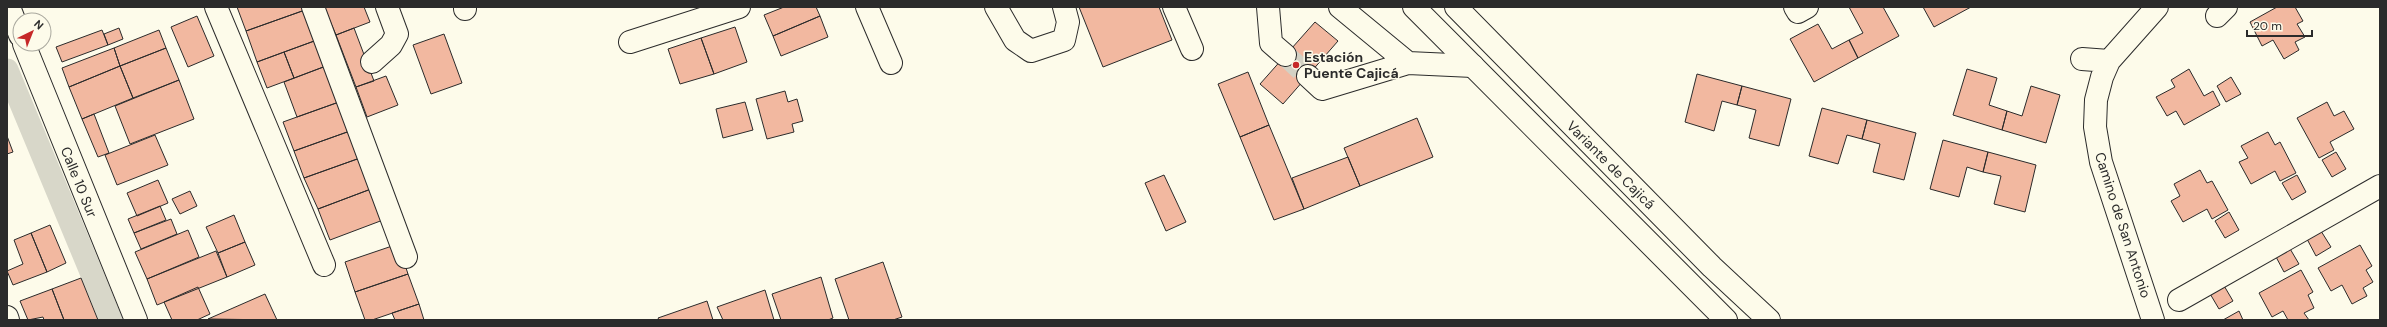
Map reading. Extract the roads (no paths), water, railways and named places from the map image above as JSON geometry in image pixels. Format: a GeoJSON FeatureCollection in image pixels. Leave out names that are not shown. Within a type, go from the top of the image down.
{"type":"FeatureCollection","features":[{"type":"Feature","properties":{"kind":"main road"},"geometry":{"type":"LineString","coordinates":[[216,7],[324,265]]}},
{"type":"Feature","properties":{"kind":"main road"},"geometry":{"type":"LineString","coordinates":[[313,7],[406,258]]}},
{"type":"Feature","properties":{"kind":"main road"},"geometry":{"type":"LineString","coordinates":[[372,62],[391,45],[397,34],[387,7]]}},
{"type":"Feature","properties":{"kind":"main road"},"geometry":{"type":"LineString","coordinates":[[630,42],[739,7]]}},
{"type":"Feature","properties":{"kind":"main road"},"geometry":{"type":"LineString","coordinates":[[867,7],[891,63]]}},
{"type":"Feature","properties":{"kind":"main road"},"geometry":{"type":"LineString","coordinates":[[996,7],[1015,40],[1031,51],[1064,40],[1068,22],[1064,7]]}},
{"type":"Feature","properties":{"kind":"main road"},"geometry":{"type":"LineString","coordinates":[[1174,7],[1192,49]]}},
{"type":"Feature","properties":{"kind":"main road"},"geometry":{"type":"LineString","coordinates":[[1268,7],[1271,43],[1285,55]]}},
{"type":"Feature","properties":{"kind":"main road"},"geometry":{"type":"LineString","coordinates":[[1340,7],[1408,63]]}},
{"type":"Feature","properties":{"kind":"main road","name":"Variante de Cajicá"},"geometry":{"type":"LineString","coordinates":[[1414,7],[1726,320]]}},
{"type":"Feature","properties":{"kind":"main road","name":"Variante de Cajicá"},"geometry":{"type":"LineString","coordinates":[[1456,7],[1712,267],[1769,320]]}},
{"type":"Feature","properties":{"kind":"main road"},"geometry":{"type":"LineString","coordinates":[[1795,7],[1798,12],[1807,7]]}},
{"type":"Feature","properties":{"kind":"main road","name":"Camino de San Antonio"},"geometry":{"type":"LineString","coordinates":[[2153,320],[2101,162],[2095,127],[2096,100],[2102,77],[2109,61],[2157,7]]}},
{"type":"Feature","properties":{"kind":"main road","name":"Calle 10 Sur"},"geometry":{"type":"LineString","coordinates":[[27,52],[136,320]]}},
{"type":"Feature","properties":{"kind":"main road"},"geometry":{"type":"LineString","coordinates":[[2082,59],[2109,61]]}},
{"type":"Feature","properties":{"kind":"main road"},"geometry":{"type":"LineString","coordinates":[[1308,76],[1322,89],[1408,63],[1473,66]]}},
{"type":"Feature","properties":{"kind":"main road"},"geometry":{"type":"LineString","coordinates":[[2179,300],[2380,186]]}},
{"type":"Feature","properties":{"kind":"waterway"},"geometry":{"type":"LineString","coordinates":[[7,70],[111,320]]}},
{"type":"Feature","properties":{"kind":"tunnel"},"geometry":{"type":"LineString","coordinates":[[1285,55],[1308,76]]}},
{"type":"Feature","properties":{"kind":"place","name":"Estación Puente Cajicá"},"geometry":{"type":"Point","coordinates":[1296,65]}}]}
